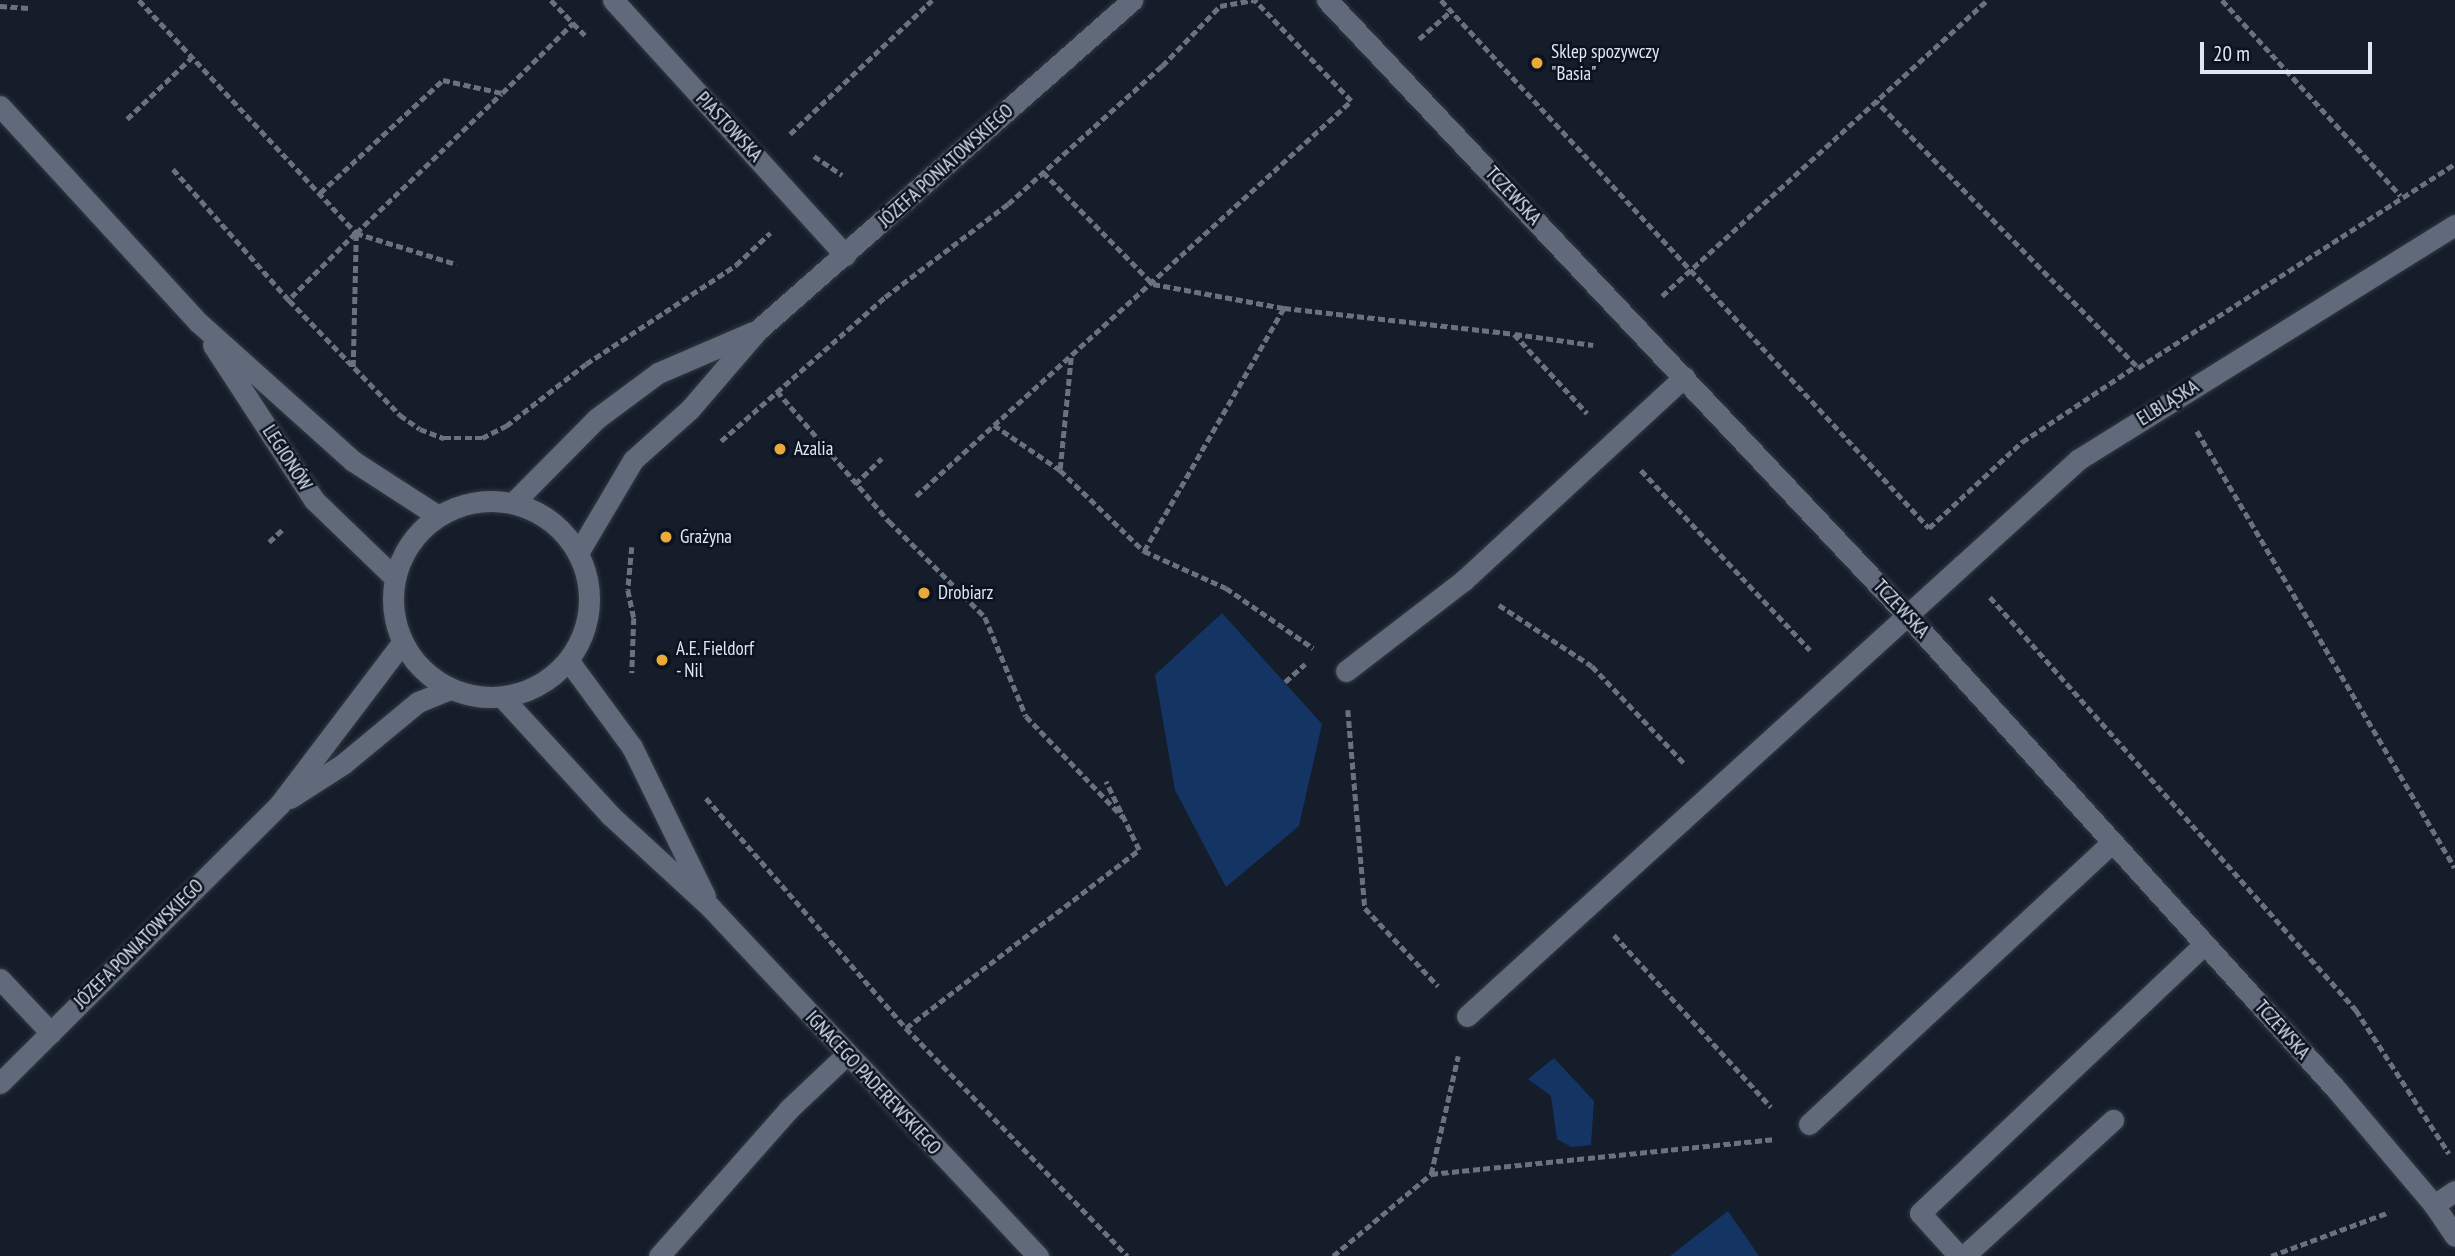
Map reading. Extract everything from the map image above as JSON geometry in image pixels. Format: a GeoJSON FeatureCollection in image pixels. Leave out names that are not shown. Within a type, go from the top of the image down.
{"type":"FeatureCollection","features":[{"type":"Feature","properties":{"kind":"street","name":"PIASTOWSKA"},"geometry":{"type":"LineString","coordinates":[[613,0],[845,255]]}},
{"type":"Feature","properties":{"kind":"street","name":"JÓZEFA PONIATOWSKIEGO"},"geometry":{"type":"LineString","coordinates":[[578,553],[633,460],[690,409],[758,330],[1132,0]]}},
{"type":"Feature","properties":{"kind":"street","name":"TCZEWSKA"},"geometry":{"type":"LineString","coordinates":[[1327,0],[1907,615],[2431,1201],[2455,1236]]}},
{"type":"Feature","properties":{"kind":"street","name":"LEGIONÓW"},"geometry":{"type":"LineString","coordinates":[[0,106],[198,322],[353,461],[438,516]]}},
{"type":"Feature","properties":{"kind":"street","name":"ELBLĄSKA"},"geometry":{"type":"LineString","coordinates":[[1467,1016],[2079,459],[2455,225]]}},
{"type":"Feature","properties":{"kind":"street","name":"LEGIONÓW"},"geometry":{"type":"LineString","coordinates":[[198,322],[314,500],[394,577]]}},
{"type":"Feature","properties":{"kind":"street","name":"JÓZEFA PONIATOWSKIEGO"},"geometry":{"type":"LineString","coordinates":[[513,503],[596,419],[658,373],[758,330]]}},
{"type":"Feature","properties":{"kind":"street"},"geometry":{"type":"LineString","coordinates":[[1346,671],[1463,581],[1684,377]]}},
{"type":"Feature","properties":{"kind":"street"},"geometry":{"type":"LineString","coordinates":[[513,503],[539,514],[562,531],[578,553],[588,580],[589,608],[583,636],[568,660],[538,685],[502,697],[475,697],[450,689],[431,678],[402,643],[392,599],[394,577],[404,553],[438,516],[461,505],[513,503]]}},
{"type":"Feature","properties":{"kind":"street","name":"JÓZEFA PONIATOWSKIEGO"},"geometry":{"type":"LineString","coordinates":[[0,1083],[279,805],[402,643]]}},
{"type":"Feature","properties":{"kind":"street","name":"IGNACEGO PADEREWSKIEGO"},"geometry":{"type":"LineString","coordinates":[[568,660],[632,747],[711,908]]}},
{"type":"Feature","properties":{"kind":"street","name":"JÓZEFA PONIATOWSKIEGO"},"geometry":{"type":"LineString","coordinates":[[279,805],[343,764],[418,702],[450,689]]}},
{"type":"Feature","properties":{"kind":"street","name":"IGNACEGO PADEREWSKIEGO"},"geometry":{"type":"LineString","coordinates":[[502,697],[610,815],[711,908],[845,1056],[1038,1256]]}},
{"type":"Feature","properties":{"kind":"street"},"geometry":{"type":"LineString","coordinates":[[1804,1130],[2112,842]]}},
{"type":"Feature","properties":{"kind":"street"},"geometry":{"type":"LineString","coordinates":[[2113,1120],[1961,1256],[1920,1213],[2204,944]]}},
{"type":"Feature","properties":{"kind":"street"},"geometry":{"type":"LineString","coordinates":[[0,979],[51,1032]]}},
{"type":"Feature","properties":{"kind":"street"},"geometry":{"type":"LineString","coordinates":[[659,1256],[789,1109],[845,1056]]}},
{"type":"Feature","properties":{"kind":"street"},"geometry":{"type":"LineString","coordinates":[[2431,1201],[2455,1191]]}},
{"type":"Feature","properties":{"kind":"path"},"geometry":{"type":"LineString","coordinates":[[139,0],[356,233],[456,264]]}},
{"type":"Feature","properties":{"kind":"path"},"geometry":{"type":"LineString","coordinates":[[551,0],[591,42]]}},
{"type":"Feature","properties":{"kind":"path"},"geometry":{"type":"LineString","coordinates":[[785,137],[932,0]]}},
{"type":"Feature","properties":{"kind":"path"},"geometry":{"type":"LineString","coordinates":[[713,448],[885,297],[1043,172],[1162,66],[1220,6],[1253,0],[1351,101],[1153,284],[916,496]]}},
{"type":"Feature","properties":{"kind":"path"},"geometry":{"type":"LineString","coordinates":[[1441,0],[1929,528],[2356,1010],[2455,1161]]}},
{"type":"Feature","properties":{"kind":"path"},"geometry":{"type":"LineString","coordinates":[[1043,172],[1153,284],[1284,308],[1607,346],[1987,0]]}},
{"type":"Feature","properties":{"kind":"path"},"geometry":{"type":"LineString","coordinates":[[2222,0],[2401,196]]}},
{"type":"Feature","properties":{"kind":"path"},"geometry":{"type":"LineString","coordinates":[[0,5],[29,8]]}},
{"type":"Feature","properties":{"kind":"path"},"geometry":{"type":"LineString","coordinates":[[289,300],[573,23]]}},
{"type":"Feature","properties":{"kind":"path"},"geometry":{"type":"LineString","coordinates":[[127,119],[191,58]]}},
{"type":"Feature","properties":{"kind":"path"},"geometry":{"type":"LineString","coordinates":[[320,193],[443,80],[502,93]]}},
{"type":"Feature","properties":{"kind":"path"},"geometry":{"type":"LineString","coordinates":[[1876,101],[2136,366],[2177,397],[2455,868]]}},
{"type":"Feature","properties":{"kind":"path"},"geometry":{"type":"LineString","coordinates":[[1929,528],[2022,442],[2136,366],[2455,164]]}},
{"type":"Feature","properties":{"kind":"path"},"geometry":{"type":"LineString","coordinates":[[173,169],[289,300],[353,367],[420,429],[444,438],[482,438],[736,265],[774,230],[765,222]]}},
{"type":"Feature","properties":{"kind":"path"},"geometry":{"type":"LineString","coordinates":[[353,367],[356,233]]}},
{"type":"Feature","properties":{"kind":"path"},"geometry":{"type":"LineString","coordinates":[[1144,551],[1284,308]]}},
{"type":"Feature","properties":{"kind":"path"},"geometry":{"type":"LineString","coordinates":[[1514,334],[1837,678]]}},
{"type":"Feature","properties":{"kind":"path"},"geometry":{"type":"LineString","coordinates":[[1060,470],[1071,356]]}},
{"type":"Feature","properties":{"kind":"path"},"geometry":{"type":"LineString","coordinates":[[777,391],[855,484],[985,617],[1026,716],[1123,817]]}},
{"type":"Feature","properties":{"kind":"path"},"geometry":{"type":"LineString","coordinates":[[994,425],[1060,470],[1144,551],[1226,588],[1346,671],[1365,908],[1467,1016],[1431,1174]]}},
{"type":"Feature","properties":{"kind":"path"},"geometry":{"type":"LineString","coordinates":[[855,484],[881,458]]}},
{"type":"Feature","properties":{"kind":"path"},"geometry":{"type":"LineString","coordinates":[[633,534],[628,590],[634,618],[632,673],[636,682]]}},
{"type":"Feature","properties":{"kind":"path"},"geometry":{"type":"LineString","coordinates":[[1463,581],[1592,666],[1712,793]]}},
{"type":"Feature","properties":{"kind":"path"},"geometry":{"type":"LineString","coordinates":[[906,1028],[1139,850],[1106,782]]}},
{"type":"Feature","properties":{"kind":"path"},"geometry":{"type":"LineString","coordinates":[[700,789],[906,1028],[1128,1256]]}},
{"type":"Feature","properties":{"kind":"path"},"geometry":{"type":"LineString","coordinates":[[1588,906],[1804,1130]]}},
{"type":"Feature","properties":{"kind":"path"},"geometry":{"type":"LineString","coordinates":[[1333,1256],[1431,1174],[1804,1130]]}},
{"type":"Feature","properties":{"kind":"path"},"geometry":{"type":"LineString","coordinates":[[2271,1256],[2431,1201]]}},
{"type":"Feature","properties":{"kind":"shaded area"},"geometry":{"type":"Polygon","coordinates":[[[1222,613],[1322,724],[1299,826],[1226,887],[1175,790],[1155,675],[1222,613]]]}},
{"type":"Feature","properties":{"kind":"shaded area"},"geometry":{"type":"Polygon","coordinates":[[[1554,1058],[1594,1101],[1591,1145],[1571,1147],[1557,1139],[1551,1096],[1528,1079],[1554,1058]]]}},
{"type":"Feature","properties":{"kind":"shaded area"},"geometry":{"type":"Polygon","coordinates":[[[1728,1211],[1759,1256],[1670,1256],[1728,1211]]]}},
{"type":"Feature","properties":{"kind":"place","name":"Sklep spozywczy \"Basia\""},"geometry":{"type":"Point","coordinates":[1537,63]}},
{"type":"Feature","properties":{"kind":"place","name":"Azalia"},"geometry":{"type":"Point","coordinates":[780,449]}},
{"type":"Feature","properties":{"kind":"place","name":"Grażyna"},"geometry":{"type":"Point","coordinates":[666,537]}},
{"type":"Feature","properties":{"kind":"place","name":"Drobiarz"},"geometry":{"type":"Point","coordinates":[924,593]}},
{"type":"Feature","properties":{"kind":"place","name":"A.E. Fieldorf - Nil"},"geometry":{"type":"Point","coordinates":[662,660]}}]}
